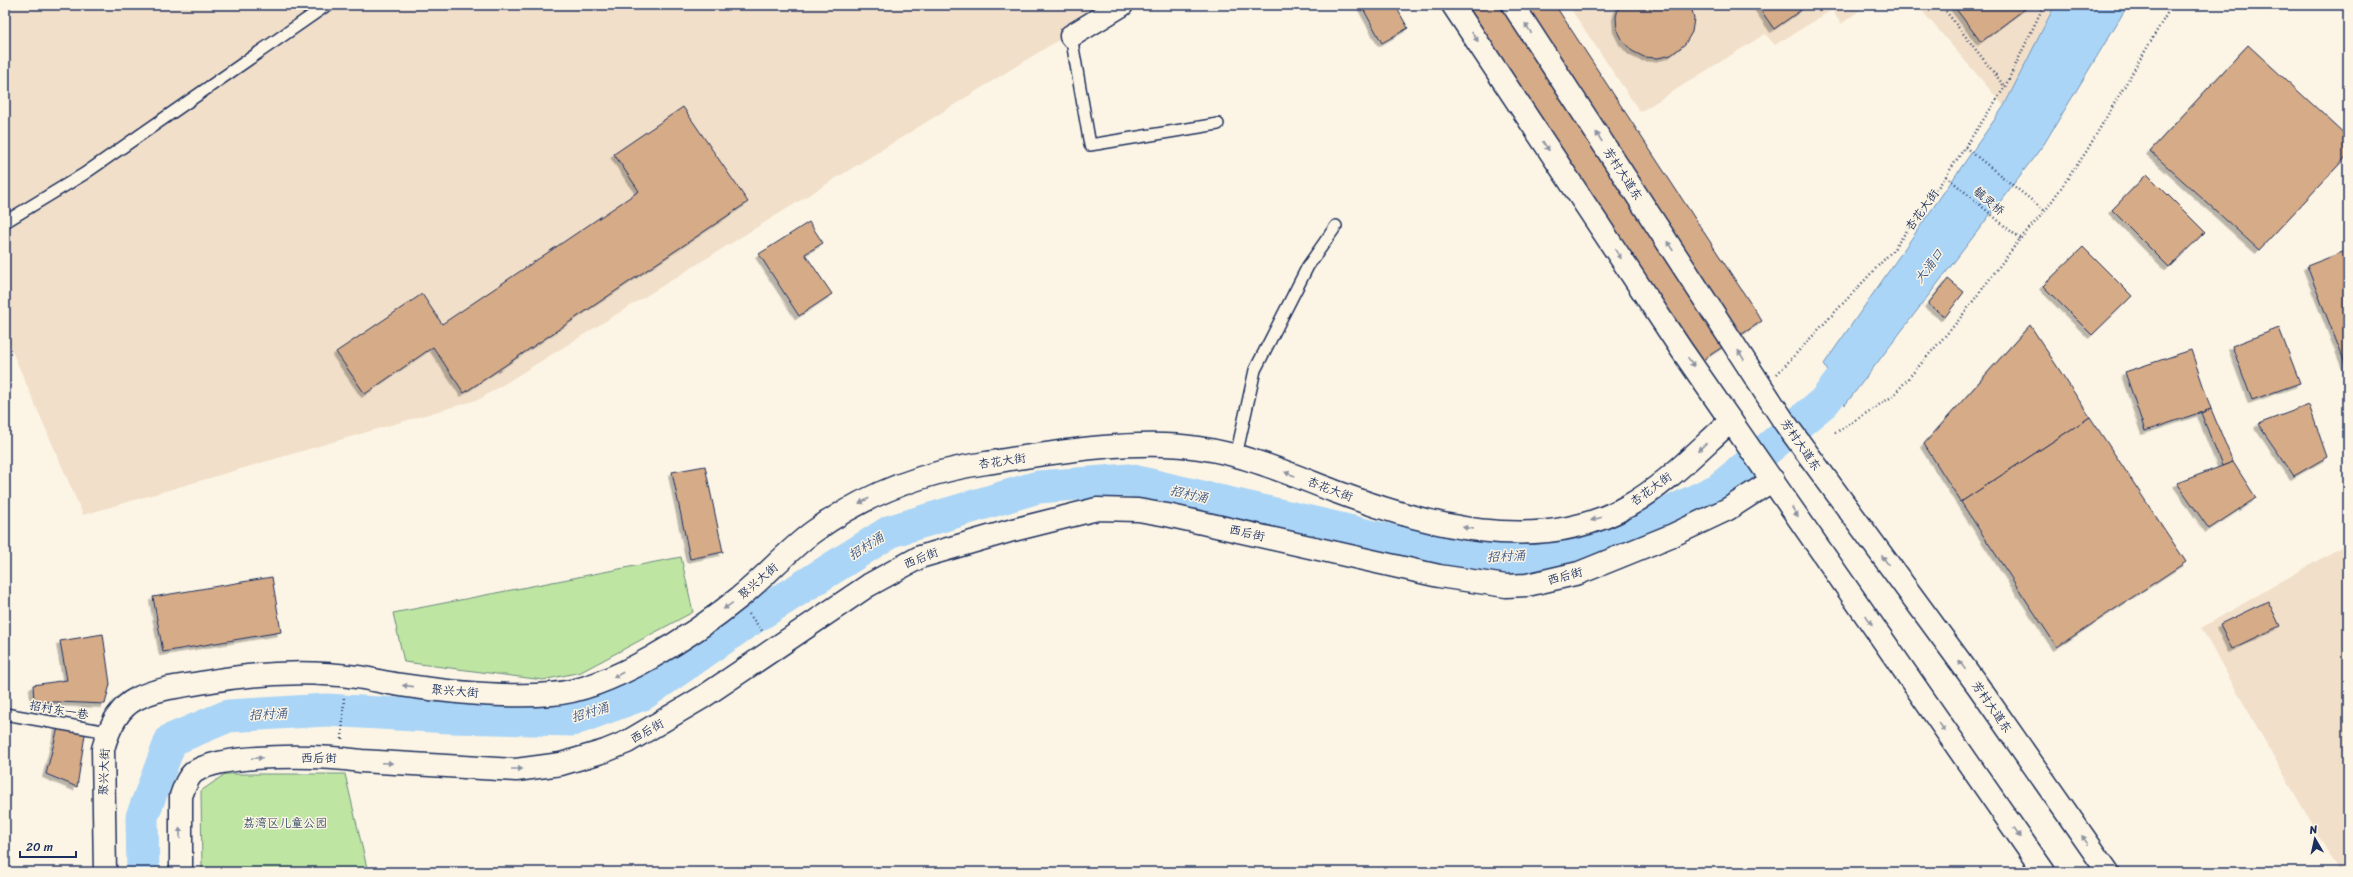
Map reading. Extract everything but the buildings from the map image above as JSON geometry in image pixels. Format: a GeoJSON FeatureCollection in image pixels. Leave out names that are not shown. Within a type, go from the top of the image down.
{"type":"FeatureCollection","features":[{"type":"Feature","properties":{"kind":"main road"},"geometry":{"type":"LineString","coordinates":[[1072,36],[1122,5]]}},
{"type":"Feature","properties":{"kind":"main road"},"geometry":{"type":"LineString","coordinates":[[1453,5],[1620,259],[2044,872]]}},
{"type":"Feature","properties":{"kind":"main road","name":"芳村大道东"},"geometry":{"type":"LineString","coordinates":[[1513,5],[1785,423],[1978,686],[2108,872]]}},
{"type":"Feature","properties":{"kind":"main road","name":"杏花大街"},"geometry":{"type":"LineString","coordinates":[[899,485],[959,468],[1090,450],[1164,445],[1196,447],[1236,456],[1387,510],[1441,524],[1510,532],[1536,531],[1582,524],[1625,508],[1648,493],[1732,421]]}},
{"type":"Feature","properties":{"kind":"main road","name":"西后街"},"geometry":{"type":"LineString","coordinates":[[181,872],[181,796],[185,784],[193,773],[207,766],[224,761],[258,757],[340,758],[361,761],[516,770],[561,764],[605,751],[627,742],[672,717],[869,584],[920,557],[1020,528],[1097,509],[1138,510],[1167,514],[1439,576],[1506,586],[1527,585],[1579,572],[1673,535],[1728,509],[1769,474]]}},
{"type":"Feature","properties":{"kind":"main road","name":"聚兴大街"},"geometry":{"type":"LineString","coordinates":[[105,872],[102,771],[103,749],[108,732],[125,707],[137,698],[186,685],[262,674],[295,672],[357,677],[400,685],[483,694],[552,694],[585,688],[611,678],[647,659],[690,633],[738,599],[811,533],[862,502],[899,485]]}},
{"type":"Feature","properties":{"kind":"lane"},"geometry":{"type":"LineString","coordinates":[[5,222],[84,174],[327,5]]}},
{"type":"Feature","properties":{"kind":"lane"},"geometry":{"type":"LineString","coordinates":[[1072,36],[1090,145],[1218,124]]}},
{"type":"Feature","properties":{"kind":"lane"},"geometry":{"type":"LineString","coordinates":[[1236,456],[1255,370],[1308,266],[1336,226]]}},
{"type":"Feature","properties":{"kind":"lane","name":"招村东一巷"},"geometry":{"type":"LineString","coordinates":[[5,714],[108,732]]}},
{"type":"Feature","properties":{"kind":"path"},"geometry":{"type":"LineString","coordinates":[[1940,5],[2006,87]]}},
{"type":"Feature","properties":{"kind":"path","name":"杏花大街"},"geometry":{"type":"LineString","coordinates":[[1762,388],[1791,360],[1883,263],[1946,176],[2006,87],[2044,5]]}},
{"type":"Feature","properties":{"kind":"path"},"geometry":{"type":"LineString","coordinates":[[1835,433],[1893,396],[1958,321],[2020,239],[2045,211],[2086,152],[2172,5]]}},
{"type":"Feature","properties":{"kind":"path"},"geometry":{"type":"LineString","coordinates":[[1965,147],[2045,211]]}},
{"type":"Feature","properties":{"kind":"path","name":"毓灵桥"},"geometry":{"type":"LineString","coordinates":[[1946,176],[2020,239]]}},
{"type":"Feature","properties":{"kind":"path"},"geometry":{"type":"LineString","coordinates":[[738,599],[775,648]]}},
{"type":"Feature","properties":{"kind":"path"},"geometry":{"type":"LineString","coordinates":[[342,740],[344,692]]}},
{"type":"Feature","properties":{"kind":"shaded area"},"geometry":{"type":"Polygon","coordinates":[[[5,5],[1115,5],[480,399],[83,515],[5,335],[5,5]]]}},
{"type":"Feature","properties":{"kind":"shaded area"},"geometry":{"type":"Polygon","coordinates":[[[1568,5],[1867,5],[1841,24],[1832,10],[1775,45],[1765,34],[1640,112],[1568,5]]]}},
{"type":"Feature","properties":{"kind":"shaded area"},"geometry":{"type":"Polygon","coordinates":[[[1917,5],[2055,5],[2004,106],[1917,5]]]}},
{"type":"Feature","properties":{"kind":"shaded area"},"geometry":{"type":"Polygon","coordinates":[[[2348,543],[2348,872],[2339,872],[2201,628],[2348,543]]]}},
{"type":"Feature","properties":{"kind":"green space"},"geometry":{"type":"Polygon","coordinates":[[[681,557],[693,612],[581,672],[543,680],[404,662],[393,613],[681,557]]]}},
{"type":"Feature","properties":{"kind":"green space","name":"荔湾区儿童公园"},"geometry":{"type":"Polygon","coordinates":[[[225,774],[345,774],[368,872],[202,872],[201,791],[225,774]]]}},
{"type":"Feature","properties":{"kind":"water","name":"大涌口"},"geometry":{"type":"Polygon","coordinates":[[[2055,5],[2128,5],[2044,144],[1845,405],[1824,364],[2004,106],[2055,5]]]}},
{"type":"Feature","properties":{"kind":"waterway","name":"招村涌"},"geometry":{"type":"LineString","coordinates":[[143,872],[142,817],[171,740],[228,716],[326,710],[450,717],[572,720],[643,694],[744,624],[891,531],[1038,487],[1129,480],[1465,558],[1515,558],[1611,541],[1719,489],[1824,402],[1864,351]]}}]}
